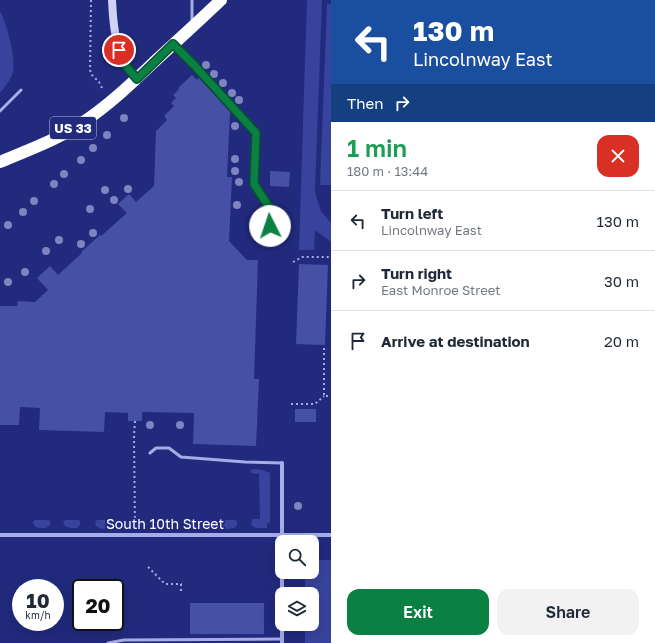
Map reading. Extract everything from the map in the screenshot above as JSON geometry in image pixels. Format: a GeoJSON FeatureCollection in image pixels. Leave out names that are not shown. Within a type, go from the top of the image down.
{"type":"FeatureCollection","features":[{"type":"Feature","properties":{"kind":"highway","name":"US 33"},"geometry":{"type":"LineString","coordinates":[[0,162],[53,139],[81,124],[137,79],[221,0]]}},
{"type":"Feature","properties":{"kind":"street"},"geometry":{"type":"LineString","coordinates":[[112,0],[115,34],[119,50],[127,67],[137,79]]}},
{"type":"Feature","properties":{"kind":"street"},"geometry":{"type":"LineString","coordinates":[[282,463],[282,535]]}},
{"type":"Feature","properties":{"kind":"street","name":"South 10th Street"},"geometry":{"type":"LineString","coordinates":[[0,535],[331,534]]}},
{"type":"Feature","properties":{"kind":"street"},"geometry":{"type":"LineString","coordinates":[[282,579],[282,641]]}},
{"type":"Feature","properties":{"kind":"lane"},"geometry":{"type":"LineString","coordinates":[[192,0],[192,27]]}},
{"type":"Feature","properties":{"kind":"lane"},"geometry":{"type":"LineString","coordinates":[[173,44],[256,133],[254,184],[271,210],[270,226]]}},
{"type":"Feature","properties":{"kind":"lane"},"geometry":{"type":"LineString","coordinates":[[0,111],[21,90]]}},
{"type":"Feature","properties":{"kind":"lane"},"geometry":{"type":"LineString","coordinates":[[150,453],[156,448],[169,448],[181,457],[282,463]]}},
{"type":"Feature","properties":{"kind":"lane"},"geometry":{"type":"LineString","coordinates":[[108,643],[124,640],[282,641]]}},
{"type":"Feature","properties":{"kind":"path"},"geometry":{"type":"LineString","coordinates":[[91,0],[90,70],[103,90]]}},
{"type":"Feature","properties":{"kind":"path"},"geometry":{"type":"LineString","coordinates":[[293,262],[302,257],[331,257]]}},
{"type":"Feature","properties":{"kind":"path"},"geometry":{"type":"LineString","coordinates":[[324,348],[324,396]]}},
{"type":"Feature","properties":{"kind":"path"},"geometry":{"type":"LineString","coordinates":[[291,404],[315,404],[324,396],[331,396]]}},
{"type":"Feature","properties":{"kind":"path"},"geometry":{"type":"LineString","coordinates":[[135,421],[135,534]]}},
{"type":"Feature","properties":{"kind":"path"},"geometry":{"type":"LineString","coordinates":[[148,567],[165,584],[181,584],[181,593]]}},
{"type":"Feature","properties":{"kind":"shaded area"},"geometry":{"type":"Polygon","coordinates":[[[307,0],[322,0],[315,190],[321,211],[331,223],[331,242],[315,230],[314,250],[299,250],[307,0]]]}},
{"type":"Feature","properties":{"kind":"shaded area"},"geometry":{"type":"Polygon","coordinates":[[[327,4],[331,4],[331,185],[320,185],[327,4]]]}},
{"type":"Feature","properties":{"kind":"shaded area"},"geometry":{"type":"Polygon","coordinates":[[[0,11],[10,41],[14,66],[11,77],[0,93],[0,11]]]}},
{"type":"Feature","properties":{"kind":"shaded area"},"geometry":{"type":"Polygon","coordinates":[[[251,470],[263,470],[270,473],[270,522],[267,524],[267,528],[256,528],[251,525],[253,519],[260,519],[259,474],[251,473],[251,470]]]}},
{"type":"Feature","properties":{"kind":"shaded area"},"geometry":{"type":"Polygon","coordinates":[[[35,520],[48,520],[50,521],[50,525],[46,528],[38,528],[33,522],[35,520]]]}},
{"type":"Feature","properties":{"kind":"shaded area"},"geometry":{"type":"Polygon","coordinates":[[[65,520],[78,520],[80,521],[80,525],[77,528],[68,528],[63,522],[65,520]]]}},
{"type":"Feature","properties":{"kind":"shaded area"},"geometry":{"type":"Polygon","coordinates":[[[97,520],[110,520],[112,521],[112,525],[108,528],[101,529],[96,526],[95,522],[97,520]]]}},
{"type":"Feature","properties":{"kind":"shaded area"},"geometry":{"type":"Polygon","coordinates":[[[160,520],[173,520],[175,521],[175,526],[172,529],[164,529],[159,526],[158,522],[160,520]]]}},
{"type":"Feature","properties":{"kind":"shaded area"},"geometry":{"type":"Polygon","coordinates":[[[191,520],[204,520],[206,521],[206,525],[202,529],[195,529],[190,526],[189,522],[191,520]]]}},
{"type":"Feature","properties":{"kind":"shaded area"},"geometry":{"type":"Polygon","coordinates":[[[222,520],[235,520],[237,521],[237,525],[234,528],[227,529],[221,526],[220,522],[222,520]]]}},
{"type":"Feature","properties":{"kind":"shaded area"},"geometry":{"type":"Polygon","coordinates":[[[319,560],[331,560],[331,643],[305,643],[305,631],[319,631],[319,587],[305,587],[305,579],[319,579],[319,560]]]}},
{"type":"Feature","properties":{"kind":"building"},"geometry":{"type":"Polygon","coordinates":[[[192,75],[197,80],[199,78],[230,112],[227,177],[232,177],[229,241],[247,260],[258,260],[254,379],[259,379],[256,446],[193,444],[194,413],[142,412],[142,421],[128,421],[128,413],[105,412],[104,432],[39,430],[40,408],[20,407],[19,425],[0,425],[0,306],[17,306],[18,301],[35,302],[48,290],[37,278],[50,266],[58,275],[82,253],[81,252],[127,213],[118,204],[129,194],[136,202],[154,186],[156,131],[167,120],[164,116],[174,106],[171,103],[176,98],[173,95],[192,75]]]}},
{"type":"Feature","properties":{"kind":"building"},"geometry":{"type":"Polygon","coordinates":[[[270,171],[290,172],[289,187],[270,186],[270,171]]]}},
{"type":"Feature","properties":{"kind":"building"},"geometry":{"type":"Polygon","coordinates":[[[299,264],[328,265],[325,345],[296,344],[299,264]]]}},
{"type":"Feature","properties":{"kind":"building"},"geometry":{"type":"Polygon","coordinates":[[[295,409],[316,409],[316,422],[295,422],[295,409]]]}},
{"type":"Feature","properties":{"kind":"building"},"geometry":{"type":"Polygon","coordinates":[[[190,603],[264,603],[264,634],[190,634],[190,603]]]}},
{"type":"Feature","properties":{"kind":"route"},"geometry":{"type":"LineString","coordinates":[[119,50],[127,67],[137,79],[173,44],[256,133],[254,184],[271,210],[270,226]]}}]}
